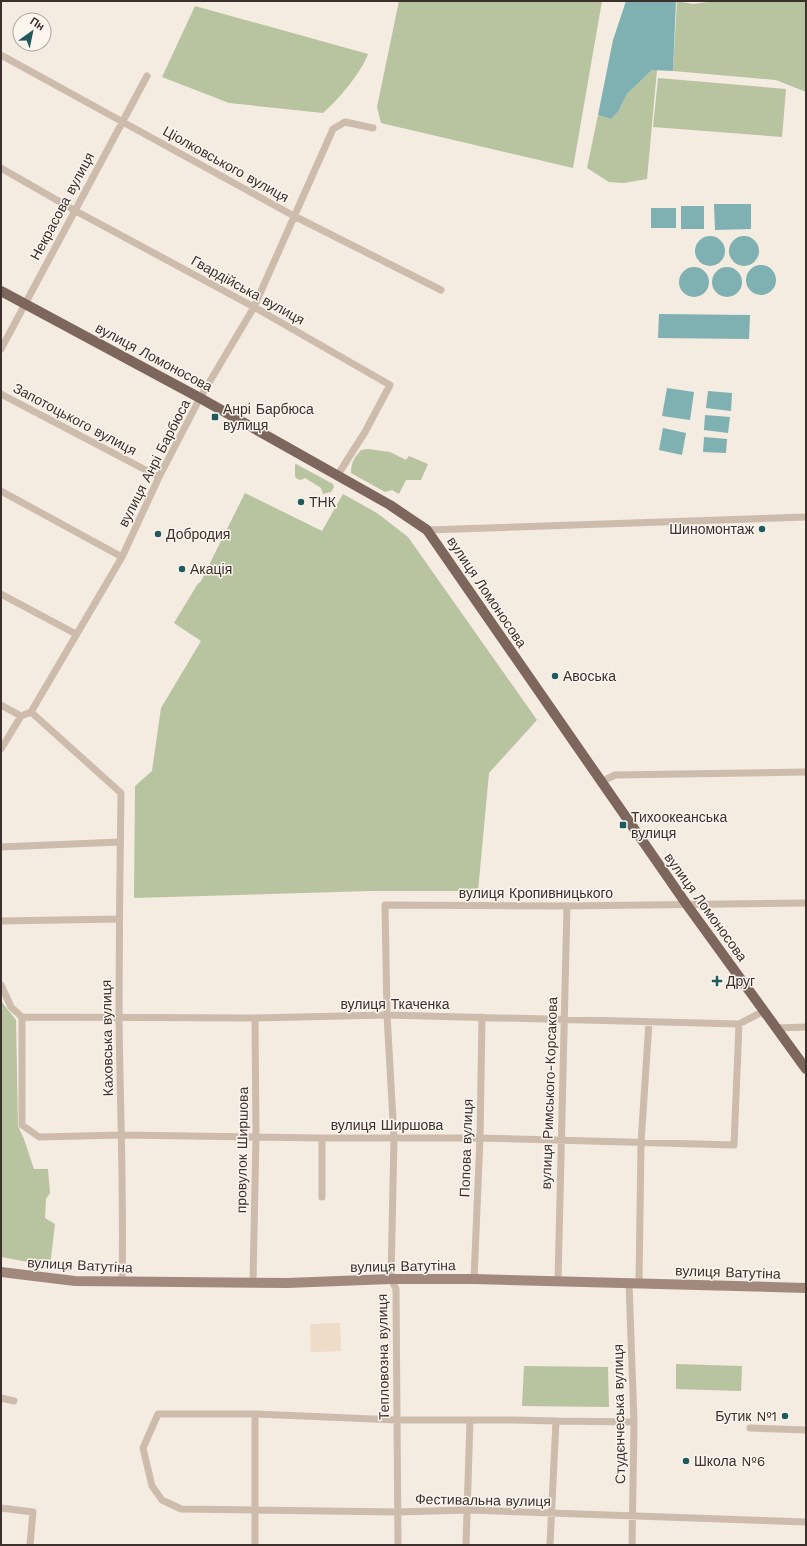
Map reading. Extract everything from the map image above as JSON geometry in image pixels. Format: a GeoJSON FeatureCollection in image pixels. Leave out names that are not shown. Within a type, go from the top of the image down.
{"type":"FeatureCollection","features":[{"type":"Feature","properties":{"kind":"main road","name":"вулиця Ломоносова"},"geometry":{"type":"LineString","coordinates":[[1,291],[200,398],[390,505],[427,530],[687,906],[806,1069]]}},
{"type":"Feature","properties":{"kind":"street","name":"Ціолковського вулиця"},"geometry":{"type":"LineString","coordinates":[[1,55],[294,216],[441,290]]}},
{"type":"Feature","properties":{"kind":"street","name":"Некрасова вулиця"},"geometry":{"type":"LineString","coordinates":[[1,349],[147,76]]}},
{"type":"Feature","properties":{"kind":"street","name":"вулиця Анрі Барбюса"},"geometry":{"type":"LineString","coordinates":[[31,712],[122,557],[159,477],[200,398],[254,307],[333,129],[345,122],[373,128]]}},
{"type":"Feature","properties":{"kind":"street","name":"Гвардійська вулиця"},"geometry":{"type":"LineString","coordinates":[[1,168],[74,210],[254,307],[390,385],[365,432],[337,476]]}},
{"type":"Feature","properties":{"kind":"street","name":"Запотоцького вулиця"},"geometry":{"type":"LineString","coordinates":[[1,394],[159,477]]}},
{"type":"Feature","properties":{"kind":"street"},"geometry":{"type":"LineString","coordinates":[[1,491],[122,557]]}},
{"type":"Feature","properties":{"kind":"street"},"geometry":{"type":"LineString","coordinates":[[427,530],[806,517]]}},
{"type":"Feature","properties":{"kind":"street"},"geometry":{"type":"LineString","coordinates":[[1,594],[76,634]]}},
{"type":"Feature","properties":{"kind":"street"},"geometry":{"type":"LineString","coordinates":[[1,705],[21,716]]}},
{"type":"Feature","properties":{"kind":"street"},"geometry":{"type":"LineString","coordinates":[[1,749],[21,716],[31,712]]}},
{"type":"Feature","properties":{"kind":"street","name":"Каховська вулиця"},"geometry":{"type":"LineString","coordinates":[[31,712],[121,793],[119,1018],[122,1135],[122,1282]]}},
{"type":"Feature","properties":{"kind":"street"},"geometry":{"type":"LineString","coordinates":[[601,783],[607,778],[615,775],[806,772]]}},
{"type":"Feature","properties":{"kind":"street"},"geometry":{"type":"LineString","coordinates":[[1,847],[120,842]]}},
{"type":"Feature","properties":{"kind":"street","name":"вулиця Кропивницького"},"geometry":{"type":"LineString","coordinates":[[385,905],[687,906],[700,904],[806,903]]}},
{"type":"Feature","properties":{"kind":"street","name":"Тепловозна вулиця"},"geometry":{"type":"LineString","coordinates":[[385,905],[387,1015],[394,1138],[391,1279],[396,1289],[398,1545]]}},
{"type":"Feature","properties":{"kind":"street","name":"вулиця Римського-Корсакова"},"geometry":{"type":"LineString","coordinates":[[558,1282],[565,1019],[566,906]]}},
{"type":"Feature","properties":{"kind":"street"},"geometry":{"type":"LineString","coordinates":[[1,921],[119,919]]}},
{"type":"Feature","properties":{"kind":"street"},"geometry":{"type":"LineString","coordinates":[[1,985],[11,1007],[22,1017]]}},
{"type":"Feature","properties":{"kind":"street","name":"вулиця Ткаченка"},"geometry":{"type":"LineString","coordinates":[[22,1017],[255,1018],[387,1015],[739,1024],[764,1011]]}},
{"type":"Feature","properties":{"kind":"street","name":"вулиця Ширшова"},"geometry":{"type":"LineString","coordinates":[[22,1017],[22,1125],[39,1137],[122,1135],[322,1138],[480,1138],[734,1145],[739,1024]]}},
{"type":"Feature","properties":{"kind":"street","name":"провулок Ширшова"},"geometry":{"type":"LineString","coordinates":[[253,1282],[256,1136],[255,1018]]}},
{"type":"Feature","properties":{"kind":"street","name":"Попова вулиця"},"geometry":{"type":"LineString","coordinates":[[474,1279],[480,1138],[482,1018]]}},
{"type":"Feature","properties":{"kind":"street","name":"Студєнчеська вулиця"},"geometry":{"type":"LineString","coordinates":[[632,1545],[634,1283],[649,1022]]}},
{"type":"Feature","properties":{"kind":"street"},"geometry":{"type":"LineString","coordinates":[[775,1028],[806,1027]]}},
{"type":"Feature","properties":{"kind":"street"},"geometry":{"type":"LineString","coordinates":[[322,1138],[322,1197]]}},
{"type":"Feature","properties":{"kind":"street","name":"вулиця Ватутіна"},"geometry":{"type":"LineString","coordinates":[[1,1272],[75,1282],[287,1283],[391,1279],[474,1279],[806,1288]]}},
{"type":"Feature","properties":{"kind":"street"},"geometry":{"type":"LineString","coordinates":[[1,1398],[14,1401]]}},
{"type":"Feature","properties":{"kind":"street","name":"Фестивальна вулиця"},"geometry":{"type":"LineString","coordinates":[[255,1414],[158,1414],[143,1448],[152,1486],[162,1500],[181,1509],[397,1512],[468,1510],[806,1522]]}},
{"type":"Feature","properties":{"kind":"street"},"geometry":{"type":"LineString","coordinates":[[255,1545],[255,1414],[397,1420],[634,1422]]}},
{"type":"Feature","properties":{"kind":"street"},"geometry":{"type":"LineString","coordinates":[[466,1545],[470,1420]]}},
{"type":"Feature","properties":{"kind":"street"},"geometry":{"type":"LineString","coordinates":[[550,1545],[556,1422]]}},
{"type":"Feature","properties":{"kind":"street"},"geometry":{"type":"LineString","coordinates":[[750,1428],[806,1430]]}},
{"type":"Feature","properties":{"kind":"street"},"geometry":{"type":"LineString","coordinates":[[1,1508],[33,1512],[30,1545]]}},
{"type":"Feature","properties":{"kind":"green space"},"geometry":{"type":"Polygon","coordinates":[[[399,1],[602,1],[573,168],[381,123],[377,107],[399,1]]]}},
{"type":"Feature","properties":{"kind":"green space"},"geometry":{"type":"Polygon","coordinates":[[[677,1],[693,4],[715,1],[806,1],[806,92],[776,80],[673,71],[677,1]]]}},
{"type":"Feature","properties":{"kind":"green space"},"geometry":{"type":"Polygon","coordinates":[[[195,6],[368,54],[349,85],[336,101],[323,113],[229,103],[162,77],[195,6]]]}},
{"type":"Feature","properties":{"kind":"green space"},"geometry":{"type":"Polygon","coordinates":[[[652,70],[657,70],[647,179],[624,183],[609,182],[587,168],[598,115],[611,119],[618,112],[627,94],[652,70]]]}},
{"type":"Feature","properties":{"kind":"green space"},"geometry":{"type":"Polygon","coordinates":[[[658,78],[786,89],[782,137],[653,127],[658,78]]]}},
{"type":"Feature","properties":{"kind":"green space"},"geometry":{"type":"Polygon","coordinates":[[[368,449],[390,452],[406,460],[409,456],[428,464],[421,480],[406,480],[399,494],[392,490],[385,492],[351,473],[352,463],[356,456],[361,450],[368,449]]]}},
{"type":"Feature","properties":{"kind":"green space"},"geometry":{"type":"Polygon","coordinates":[[[296,464],[333,484],[334,487],[331,492],[323,494],[321,488],[305,478],[301,480],[297,479],[295,476],[296,464]]]}},
{"type":"Feature","properties":{"kind":"green space"},"geometry":{"type":"Polygon","coordinates":[[[245,493],[322,531],[343,494],[377,513],[408,537],[537,720],[489,773],[478,891],[371,891],[134,898],[135,786],[152,771],[161,708],[201,641],[174,623],[197,585],[201,581],[245,493]]]}},
{"type":"Feature","properties":{"kind":"green space"},"geometry":{"type":"Polygon","coordinates":[[[1,1001],[16,1020],[18,1126],[34,1169],[48,1169],[50,1193],[46,1199],[45,1218],[55,1224],[50,1266],[1,1257],[1,1001]]]}},
{"type":"Feature","properties":{"kind":"green space"},"geometry":{"type":"Polygon","coordinates":[[[676,1364],[742,1366],[741,1391],[676,1389],[676,1364]]]}},
{"type":"Feature","properties":{"kind":"green space"},"geometry":{"type":"Polygon","coordinates":[[[524,1366],[608,1367],[609,1407],[522,1406],[524,1366]]]}},
{"type":"Feature","properties":{"kind":"shaded area"},"geometry":{"type":"Polygon","coordinates":[[[340,1323],[341,1351],[311,1352],[310,1324],[340,1323]]]}},
{"type":"Feature","properties":{"kind":"water"},"geometry":{"type":"Polygon","coordinates":[[[626,1],[676,1],[673,71],[652,70],[627,94],[618,112],[611,119],[598,115],[613,40],[626,1]]]}},
{"type":"Feature","properties":{"kind":"water"},"geometry":{"type":"Polygon","coordinates":[[[714,204],[751,204],[751,229],[715,230],[714,204]]]}},
{"type":"Feature","properties":{"kind":"water"},"geometry":{"type":"Polygon","coordinates":[[[681,206],[704,206],[704,229],[681,229],[681,206]]]}},
{"type":"Feature","properties":{"kind":"water"},"geometry":{"type":"Polygon","coordinates":[[[651,208],[676,208],[676,228],[651,228],[651,208]]]}},
{"type":"Feature","properties":{"kind":"water"},"geometry":{"type":"Polygon","coordinates":[[[710,236],[721,240],[725,251],[721,262],[710,266],[699,262],[695,251],[699,240],[710,236]]]}},
{"type":"Feature","properties":{"kind":"water"},"geometry":{"type":"Polygon","coordinates":[[[744,236],[755,240],[759,251],[755,262],[744,266],[733,262],[729,251],[733,240],[744,236]]]}},
{"type":"Feature","properties":{"kind":"water"},"geometry":{"type":"Polygon","coordinates":[[[761,265],[772,269],[776,280],[772,291],[761,295],[750,291],[746,280],[750,269],[761,265]]]}},
{"type":"Feature","properties":{"kind":"water"},"geometry":{"type":"Polygon","coordinates":[[[694,267],[705,271],[709,282],[705,293],[694,297],[683,293],[679,282],[683,271],[694,267]]]}},
{"type":"Feature","properties":{"kind":"water"},"geometry":{"type":"Polygon","coordinates":[[[727,267],[738,271],[742,282],[738,293],[727,297],[716,293],[712,282],[716,271],[727,267]]]}},
{"type":"Feature","properties":{"kind":"water"},"geometry":{"type":"Polygon","coordinates":[[[659,314],[750,315],[749,339],[658,338],[659,314]]]}},
{"type":"Feature","properties":{"kind":"water"},"geometry":{"type":"Polygon","coordinates":[[[667,388],[694,392],[690,420],[662,416],[667,388]]]}},
{"type":"Feature","properties":{"kind":"water"},"geometry":{"type":"Polygon","coordinates":[[[708,391],[732,393],[731,411],[706,408],[708,391]]]}},
{"type":"Feature","properties":{"kind":"water"},"geometry":{"type":"Polygon","coordinates":[[[705,415],[730,417],[728,433],[704,430],[705,415]]]}},
{"type":"Feature","properties":{"kind":"water"},"geometry":{"type":"Polygon","coordinates":[[[663,428],[686,433],[682,455],[659,450],[663,428]]]}},
{"type":"Feature","properties":{"kind":"water"},"geometry":{"type":"Polygon","coordinates":[[[704,437],[727,439],[726,453],[703,452],[704,437]]]}},
{"type":"Feature","properties":{"kind":"place","name":"Анрі Барбюса вулиця"},"geometry":{"type":"Point","coordinates":[215,417]}},
{"type":"Feature","properties":{"kind":"place","name":"ТНК"},"geometry":{"type":"Point","coordinates":[301,502]}},
{"type":"Feature","properties":{"kind":"place","name":"Шиномонтаж"},"geometry":{"type":"Point","coordinates":[762,529]}},
{"type":"Feature","properties":{"kind":"place","name":"Добродия"},"geometry":{"type":"Point","coordinates":[158,534]}},
{"type":"Feature","properties":{"kind":"place","name":"Акація"},"geometry":{"type":"Point","coordinates":[182,569]}},
{"type":"Feature","properties":{"kind":"place","name":"Авоська"},"geometry":{"type":"Point","coordinates":[555,676]}},
{"type":"Feature","properties":{"kind":"place","name":"Тихоокеанська вулиця"},"geometry":{"type":"Point","coordinates":[623,825]}},
{"type":"Feature","properties":{"kind":"place","name":"Друг"},"geometry":{"type":"Point","coordinates":[717,981]}},
{"type":"Feature","properties":{"kind":"place","name":"Бутик №1"},"geometry":{"type":"Point","coordinates":[785,1416]}},
{"type":"Feature","properties":{"kind":"place","name":"Школа №6"},"geometry":{"type":"Point","coordinates":[686,1461]}}]}
